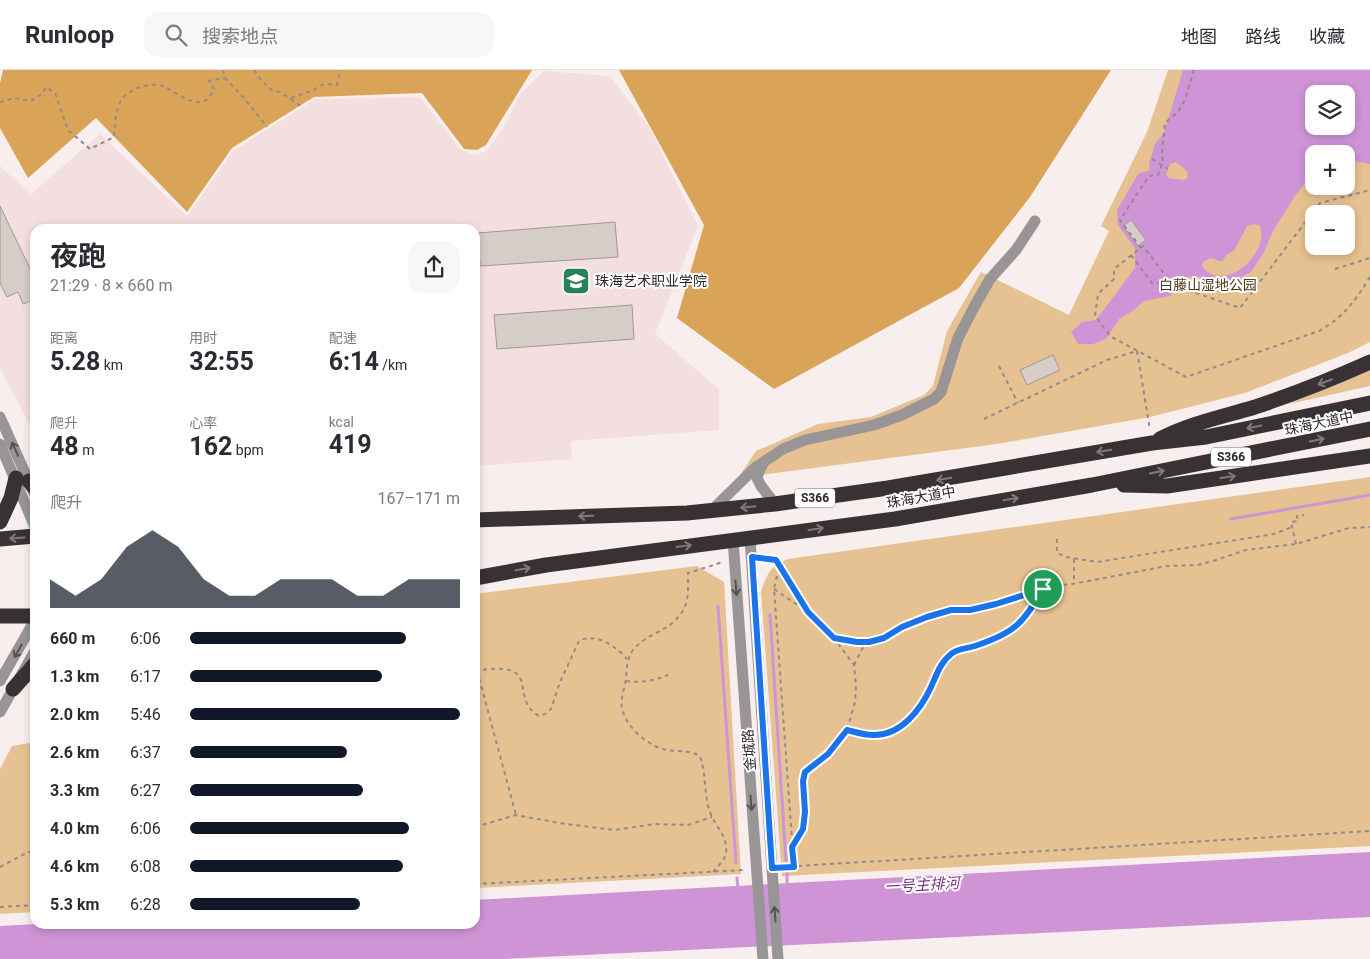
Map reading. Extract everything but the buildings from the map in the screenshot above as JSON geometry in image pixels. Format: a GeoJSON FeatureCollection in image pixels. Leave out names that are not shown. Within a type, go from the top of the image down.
{"type":"FeatureCollection","features":[{"type":"Feature","properties":{"kind":"highway"},"geometry":{"type":"LineString","coordinates":[[1152,443],[1181,428],[1265,403],[1328,381],[1370,362]]}},
{"type":"Feature","properties":{"kind":"highway","name":"珠海大道中"},"geometry":{"type":"LineString","coordinates":[[480,520],[687,513],[775,504],[888,488],[1152,443],[1206,437],[1370,403]]}},
{"type":"Feature","properties":{"kind":"highway","name":"珠海大道中"},"geometry":{"type":"LineString","coordinates":[[480,577],[546,565],[895,519],[1092,484],[1370,429]]}},
{"type":"Feature","properties":{"kind":"highway"},"geometry":{"type":"LineString","coordinates":[[1092,484],[1168,486],[1370,456]]}},
{"type":"Feature","properties":{"kind":"highway"},"geometry":{"type":"LineString","coordinates":[[0,522],[11,498],[27,482]]}},
{"type":"Feature","properties":{"kind":"highway"},"geometry":{"type":"LineString","coordinates":[[0,539],[30,536]]}},
{"type":"Feature","properties":{"kind":"highway"},"geometry":{"type":"LineString","coordinates":[[0,616],[30,616]]}},
{"type":"Feature","properties":{"kind":"highway"},"geometry":{"type":"LineString","coordinates":[[6,685],[30,668]]}},
{"type":"Feature","properties":{"kind":"street"},"geometry":{"type":"LineString","coordinates":[[711,511],[756,467],[783,449],[805,440],[874,425],[902,415],[934,399],[941,392],[958,338],[990,279],[1016,250],[1035,221]]}},
{"type":"Feature","properties":{"kind":"street"},"geometry":{"type":"LineString","coordinates":[[0,417],[27,482],[30,499]]}},
{"type":"Feature","properties":{"kind":"street"},"geometry":{"type":"LineString","coordinates":[[0,444],[27,482]]}},
{"type":"Feature","properties":{"kind":"street"},"geometry":{"type":"LineString","coordinates":[[766,461],[760,469],[757,478],[775,504]]}},
{"type":"Feature","properties":{"kind":"street","name":"金城路"},"geometry":{"type":"LineString","coordinates":[[750,538],[778,959]]}},
{"type":"Feature","properties":{"kind":"street","name":"金城路"},"geometry":{"type":"LineString","coordinates":[[733,540],[756,883],[763,959]]}},
{"type":"Feature","properties":{"kind":"street"},"geometry":{"type":"LineString","coordinates":[[0,712],[6,685],[30,631]]}},
{"type":"Feature","properties":{"kind":"street"},"geometry":{"type":"LineString","coordinates":[[6,685],[30,657]]}},
{"type":"Feature","properties":{"kind":"path"},"geometry":{"type":"LineString","coordinates":[[223,70],[225,78],[267,127]]}},
{"type":"Feature","properties":{"kind":"path"},"geometry":{"type":"LineString","coordinates":[[254,70],[273,91],[280,92],[291,98],[300,106]]}},
{"type":"Feature","properties":{"kind":"path"},"geometry":{"type":"LineString","coordinates":[[291,98],[325,84],[337,85],[341,70]]}},
{"type":"Feature","properties":{"kind":"path"},"geometry":{"type":"LineString","coordinates":[[1141,248],[1120,220],[1149,176],[1158,175],[1163,162],[1165,123],[1181,108],[1194,70]]}},
{"type":"Feature","properties":{"kind":"path"},"geometry":{"type":"LineString","coordinates":[[0,102],[14,98],[31,101],[43,93],[46,87],[55,93],[68,130],[90,149],[114,137],[115,118],[123,98],[141,86],[150,84],[163,86],[188,99],[201,102],[209,99],[214,89],[209,81],[225,78]]}},
{"type":"Feature","properties":{"kind":"path"},"geometry":{"type":"LineString","coordinates":[[1152,159],[1168,169]]}},
{"type":"Feature","properties":{"kind":"path"},"geometry":{"type":"LineString","coordinates":[[1131,255],[1152,283],[1173,285],[1240,308],[1320,203],[1370,190]]}},
{"type":"Feature","properties":{"kind":"path"},"geometry":{"type":"LineString","coordinates":[[1173,285],[1143,246],[1114,269],[1114,279],[1098,294],[1095,316],[1110,336],[1186,377],[1319,331],[1335,322],[1348,309],[1370,277]]}},
{"type":"Feature","properties":{"kind":"path"},"geometry":{"type":"LineString","coordinates":[[1334,269],[1370,258]]}},
{"type":"Feature","properties":{"kind":"path"},"geometry":{"type":"LineString","coordinates":[[984,419],[1106,360],[1137,351]]}},
{"type":"Feature","properties":{"kind":"path"},"geometry":{"type":"LineString","coordinates":[[1137,351],[1152,443]]}},
{"type":"Feature","properties":{"kind":"path"},"geometry":{"type":"LineString","coordinates":[[999,366],[1018,403]]}},
{"type":"Feature","properties":{"kind":"path"},"geometry":{"type":"LineString","coordinates":[[1296,544],[1291,522],[1298,521],[1297,516],[1304,515]]}},
{"type":"Feature","properties":{"kind":"path"},"geometry":{"type":"LineString","coordinates":[[1057,539],[1058,552],[1074,559],[1097,562],[1274,534],[1292,527]]}},
{"type":"Feature","properties":{"kind":"path"},"geometry":{"type":"LineString","coordinates":[[834,638],[869,642],[884,638],[902,627],[927,617],[951,610],[970,610],[996,604],[1054,586],[1074,584],[1167,566],[1198,564],[1246,550],[1296,544],[1349,528],[1370,527]]}},
{"type":"Feature","properties":{"kind":"path"},"geometry":{"type":"LineString","coordinates":[[752,557],[776,560],[792,583],[808,612]]}},
{"type":"Feature","properties":{"kind":"path"},"geometry":{"type":"LineString","coordinates":[[713,872],[723,860],[726,852],[724,837],[712,817],[706,795],[705,773],[700,756],[695,753],[668,752],[659,749],[634,732],[622,708],[627,659],[637,645],[666,628],[679,617],[685,607],[689,593],[688,573],[734,558]]}},
{"type":"Feature","properties":{"kind":"path"},"geometry":{"type":"LineString","coordinates":[[1074,559],[1074,584]]}},
{"type":"Feature","properties":{"kind":"path"},"geometry":{"type":"LineString","coordinates":[[781,568],[774,589],[794,867]]}},
{"type":"Feature","properties":{"kind":"path"},"geometry":{"type":"LineString","coordinates":[[774,589],[808,612],[834,638],[854,666],[856,686],[847,730],[828,754],[805,772],[803,781],[805,812],[803,829],[792,847]]}},
{"type":"Feature","properties":{"kind":"path"},"geometry":{"type":"LineString","coordinates":[[847,730],[874,735],[890,732],[904,724],[914,716],[924,703],[938,669],[946,658],[957,650],[974,646],[1012,630],[1024,620],[1043,589]]}},
{"type":"Feature","properties":{"kind":"path"},"geometry":{"type":"LineString","coordinates":[[480,669],[507,669],[517,672],[521,677],[529,706],[539,716],[551,709],[560,682],[579,641],[585,638],[594,638],[614,646],[627,659]]}},
{"type":"Feature","properties":{"kind":"path"},"geometry":{"type":"LineString","coordinates":[[854,666],[862,649],[869,642]]}},
{"type":"Feature","properties":{"kind":"path"},"geometry":{"type":"LineString","coordinates":[[626,681],[642,682],[668,675]]}},
{"type":"Feature","properties":{"kind":"path"},"geometry":{"type":"LineString","coordinates":[[480,684],[516,815]]}},
{"type":"Feature","properties":{"kind":"path"},"geometry":{"type":"LineString","coordinates":[[480,826],[516,815],[568,825],[614,830],[655,824],[688,825],[712,817]]}},
{"type":"Feature","properties":{"kind":"path"},"geometry":{"type":"LineString","coordinates":[[772,868],[1370,831]]}},
{"type":"Feature","properties":{"kind":"path"},"geometry":{"type":"LineString","coordinates":[[792,840],[799,836]]}},
{"type":"Feature","properties":{"kind":"path"},"geometry":{"type":"LineString","coordinates":[[0,867],[30,852]]}},
{"type":"Feature","properties":{"kind":"path"},"geometry":{"type":"LineString","coordinates":[[480,884],[756,870]]}},
{"type":"Feature","properties":{"kind":"path"},"geometry":{"type":"LineString","coordinates":[[0,907],[30,905]]}},
{"type":"Feature","properties":{"kind":"shaded area"},"geometry":{"type":"Polygon","coordinates":[[[3,70],[532,70],[486,145],[477,150],[464,149],[422,93],[314,97],[232,148],[187,212],[96,118],[28,178],[0,128],[0,83],[3,70]]]}},
{"type":"Feature","properties":{"kind":"shaded area"},"geometry":{"type":"Polygon","coordinates":[[[619,70],[1111,70],[1030,197],[959,288],[774,389],[677,318],[704,225],[619,70]]]}},
{"type":"Feature","properties":{"kind":"shaded area","name":"珠海艺术职业学院"},"geometry":{"type":"Polygon","coordinates":[[[544,71],[610,76],[649,127],[698,226],[655,334],[719,389],[719,430],[571,441],[572,459],[480,466],[480,224],[30,224],[30,425],[0,368],[0,166],[31,194],[100,134],[187,216],[233,151],[315,99],[420,97],[459,148],[475,156],[487,150],[503,129],[520,94],[544,71]]]}},
{"type":"Feature","properties":{"kind":"green space","name":"白藤山湿地公园"},"geometry":{"type":"Polygon","coordinates":[[[1168,70],[1370,70],[1370,342],[1348,353],[1245,393],[1150,417],[997,444],[738,478],[756,451],[818,424],[871,417],[924,395],[933,386],[947,331],[981,272],[1069,315],[1109,231],[1101,226],[1147,132],[1168,70]]]}},
{"type":"Feature","properties":{"kind":"green space"},"geometry":{"type":"Polygon","coordinates":[[[1370,370],[1370,386],[1289,404],[1370,370]]]}},
{"type":"Feature","properties":{"kind":"green space"},"geometry":{"type":"Polygon","coordinates":[[[1370,477],[1370,846],[782,876],[761,592],[767,575],[777,565],[788,559],[1370,477]]]}},
{"type":"Feature","properties":{"kind":"green space"},"geometry":{"type":"Polygon","coordinates":[[[697,566],[724,582],[741,874],[480,888],[480,593],[697,566]]]}},
{"type":"Feature","properties":{"kind":"green space"},"geometry":{"type":"Polygon","coordinates":[[[30,743],[30,912],[0,914],[0,769],[12,746],[30,743]]]}},
{"type":"Feature","properties":{"kind":"water"},"geometry":{"type":"Polygon","coordinates":[[[1183,70],[1370,70],[1370,164],[1355,161],[1355,145],[1305,145],[1305,183],[1273,231],[1263,254],[1251,272],[1234,281],[1217,283],[1199,277],[1180,277],[1178,288],[1170,296],[1144,301],[1119,319],[1106,339],[1093,344],[1078,344],[1071,332],[1082,322],[1096,320],[1135,268],[1135,248],[1118,225],[1117,210],[1138,174],[1150,170],[1149,164],[1155,144],[1164,133],[1183,70]],[[1176,162],[1170,164],[1166,174],[1168,178],[1185,180],[1188,177],[1187,171],[1176,162]],[[1255,224],[1247,226],[1234,251],[1226,255],[1222,262],[1211,258],[1204,261],[1202,266],[1210,274],[1220,276],[1231,274],[1242,268],[1258,249],[1261,238],[1260,226],[1255,224]]]}},
{"type":"Feature","properties":{"kind":"water","name":"一号主排河"},"geometry":{"type":"Polygon","coordinates":[[[1370,852],[1370,917],[503,959],[0,959],[0,926],[30,924],[30,929],[480,929],[480,900],[1370,852]]]}},
{"type":"Feature","properties":{"kind":"waterway"},"geometry":{"type":"LineString","coordinates":[[1231,519],[1370,495]]}},
{"type":"Feature","properties":{"kind":"waterway"},"geometry":{"type":"LineString","coordinates":[[718,606],[736,863]]}},
{"type":"Feature","properties":{"kind":"waterway"},"geometry":{"type":"LineString","coordinates":[[770,615],[786,861]]}},
{"type":"Feature","properties":{"kind":"waterway"},"geometry":{"type":"LineString","coordinates":[[787,873],[787,887]]}},
{"type":"Feature","properties":{"kind":"waterway"},"geometry":{"type":"LineString","coordinates":[[737,878],[738,890]]}},
{"type":"Feature","properties":{"kind":"place","name":"珠海艺术职业学院"},"geometry":{"type":"Point","coordinates":[576,281]}},
{"type":"Feature","properties":{"kind":"route"},"geometry":{"type":"LineString","coordinates":[[752,557],[776,560],[792,583],[808,612],[834,638],[857,642],[869,642],[884,638],[902,627],[951,610],[970,610],[1043,589],[1024,620],[1012,630],[974,646],[957,650],[946,658],[938,669],[924,703],[914,716],[904,724],[890,732],[874,735],[847,730],[828,754],[814,763],[805,772],[803,781],[805,812],[803,829],[792,847],[794,867],[772,868],[752,557]]}}]}
